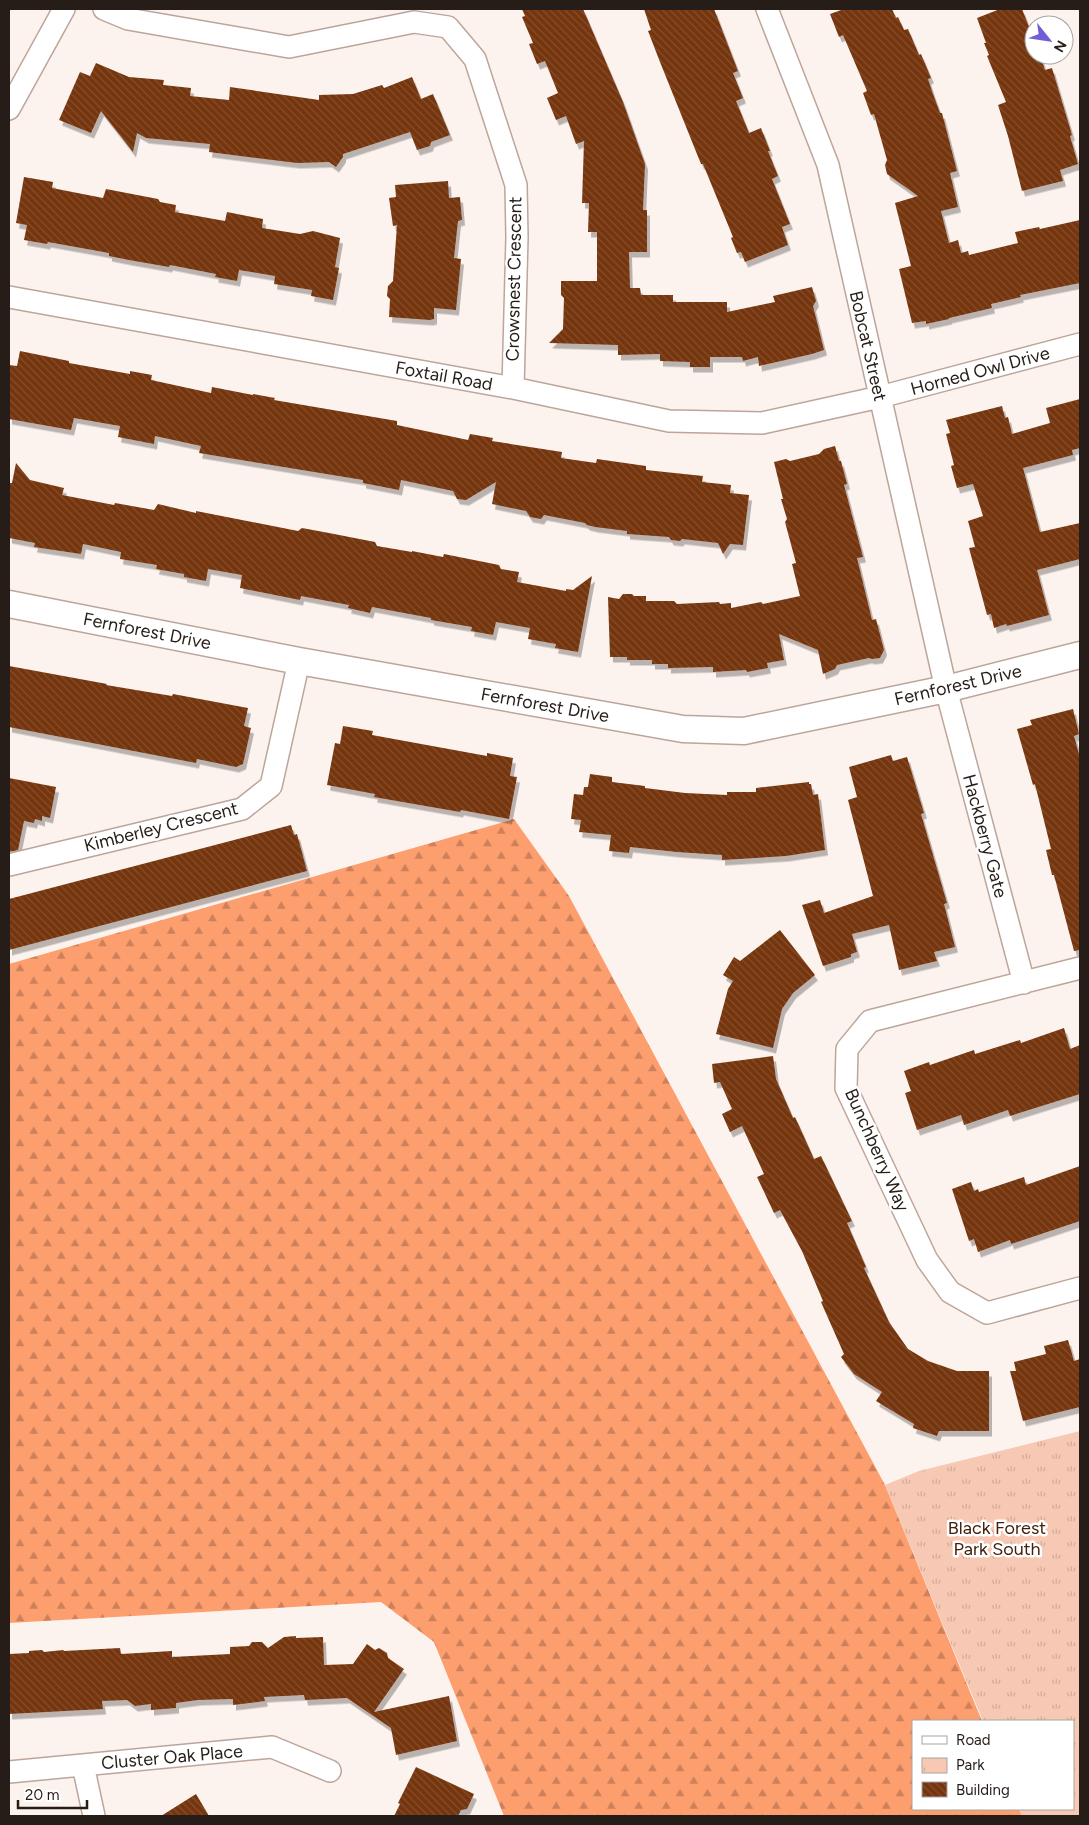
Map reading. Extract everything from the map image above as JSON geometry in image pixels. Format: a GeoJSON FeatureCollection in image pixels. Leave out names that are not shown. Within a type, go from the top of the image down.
{"type":"FeatureCollection","features":[{"type":"Feature","properties":{"kind":"street"},"geometry":{"type":"LineString","coordinates":[[9,109],[64,9]]}},
{"type":"Feature","properties":{"kind":"street","name":"Crowsnest Crescent"},"geometry":{"type":"LineString","coordinates":[[104,9],[128,19],[289,47],[414,22],[448,27],[475,59],[516,185],[513,388]]}},
{"type":"Feature","properties":{"kind":"street","name":"Bobcat Street"},"geometry":{"type":"LineString","coordinates":[[767,9],[828,166],[946,689]]}},
{"type":"Feature","properties":{"kind":"street","name":"Foxtail Road"},"geometry":{"type":"LineString","coordinates":[[9,298],[513,388],[669,421],[762,423],[880,397]]}},
{"type":"Feature","properties":{"kind":"street","name":"Horned Owl Drive"},"geometry":{"type":"LineString","coordinates":[[880,397],[1080,344]]}},
{"type":"Feature","properties":{"kind":"street","name":"Fernforest Drive"},"geometry":{"type":"LineString","coordinates":[[9,604],[299,661],[683,730],[744,731],[946,689],[1080,655]]}},
{"type":"Feature","properties":{"kind":"street","name":"Kimberley Crescent"},"geometry":{"type":"LineString","coordinates":[[9,865],[242,809],[271,786],[299,661]]}},
{"type":"Feature","properties":{"kind":"street","name":"Hackberry Gate"},"geometry":{"type":"LineString","coordinates":[[946,689],[1024,983]]}},
{"type":"Feature","properties":{"kind":"street","name":"Bunchberry Way"},"geometry":{"type":"LineString","coordinates":[[1080,968],[870,1021],[847,1049],[846,1088],[927,1260],[950,1292],[987,1313],[1080,1288]]}},
{"type":"Feature","properties":{"kind":"street","name":"Cluster Oak Place"},"geometry":{"type":"LineString","coordinates":[[9,1772],[272,1747],[330,1771]]}},
{"type":"Feature","properties":{"kind":"street"},"geometry":{"type":"LineString","coordinates":[[83,1765],[94,1816]]}},
{"type":"Feature","properties":{"kind":"green space"},"geometry":{"type":"Polygon","coordinates":[[[514,819],[569,896],[885,1485],[982,1720],[912,1720],[912,1810],[1019,1810],[1022,1816],[504,1816],[434,1642],[381,1602],[9,1623],[9,964],[514,819]]]}},
{"type":"Feature","properties":{"kind":"green space","name":"Black Forest Park South"},"geometry":{"type":"Polygon","coordinates":[[[1080,1431],[1080,1816],[1022,1816],[1019,1810],[1074,1810],[1074,1720],[983,1720],[885,1485],[919,1471],[1080,1431]]]}},
{"type":"Feature","properties":{"kind":"building"},"geometry":{"type":"Polygon","coordinates":[[[522,9],[583,9],[623,102],[645,164],[643,210],[647,210],[647,252],[629,252],[630,288],[640,288],[641,295],[673,295],[673,302],[727,302],[727,312],[775,302],[773,296],[812,287],[816,301],[813,306],[824,350],[759,366],[758,357],[743,361],[742,357],[710,357],[710,367],[690,367],[690,362],[660,361],[660,354],[618,355],[618,345],[549,343],[563,329],[564,298],[561,295],[561,281],[597,281],[597,232],[588,232],[589,203],[582,203],[584,141],[576,144],[566,116],[556,120],[547,98],[558,93],[545,61],[537,64],[529,44],[533,43],[522,17],[525,16],[522,9]]]}},
{"type":"Feature","properties":{"kind":"building"},"geometry":{"type":"Polygon","coordinates":[[[644,9],[714,9],[738,71],[733,73],[743,98],[736,101],[749,133],[761,128],[778,176],[772,179],[790,224],[782,227],[788,245],[745,262],[741,252],[737,253],[731,238],[733,237],[703,164],[701,164],[648,31],[651,30],[644,9]]]}},
{"type":"Feature","properties":{"kind":"building"},"geometry":{"type":"Polygon","coordinates":[[[844,9],[892,9],[904,30],[908,29],[919,55],[921,54],[931,78],[928,79],[933,94],[940,113],[942,113],[957,171],[950,173],[958,207],[941,211],[949,243],[958,240],[961,253],[968,251],[969,255],[1018,243],[1015,232],[1039,227],[1040,229],[1080,220],[1080,283],[1020,295],[1021,297],[991,304],[992,308],[949,319],[926,324],[926,321],[912,323],[899,269],[911,266],[895,203],[918,196],[887,174],[885,165],[887,160],[874,114],[871,115],[863,93],[867,91],[843,35],[839,37],[830,14],[844,9]]]}},
{"type":"Feature","properties":{"kind":"building"},"geometry":{"type":"Polygon","coordinates":[[[1000,9],[1022,9],[1024,15],[1024,65],[1043,65],[1045,70],[1052,68],[1072,135],[1070,136],[1078,164],[1060,170],[1063,181],[1022,191],[998,105],[1006,102],[987,56],[989,55],[984,43],[986,43],[977,18],[1000,9]]]}},
{"type":"Feature","properties":{"kind":"building"},"geometry":{"type":"Polygon","coordinates":[[[96,63],[129,77],[164,80],[163,85],[191,88],[190,96],[229,100],[230,87],[319,100],[319,95],[353,94],[382,85],[384,88],[412,77],[421,99],[433,94],[450,135],[431,142],[430,146],[417,150],[410,132],[343,154],[336,167],[329,162],[297,163],[209,152],[210,144],[146,138],[137,133],[133,152],[101,111],[91,133],[59,120],[80,72],[90,76],[96,63]]]}},
{"type":"Feature","properties":{"kind":"building"},"geometry":{"type":"Polygon","coordinates":[[[24,177],[53,182],[52,188],[103,198],[106,189],[158,199],[160,202],[176,205],[175,212],[225,221],[227,212],[263,219],[262,228],[300,234],[313,231],[340,238],[335,267],[339,268],[333,300],[311,296],[312,290],[274,284],[275,276],[239,270],[237,281],[215,277],[216,274],[170,265],[169,267],[109,256],[109,253],[48,242],[47,244],[24,240],[27,225],[16,223],[24,177]]]}},
{"type":"Feature","properties":{"kind":"building"},"geometry":{"type":"Polygon","coordinates":[[[448,181],[449,198],[460,197],[462,220],[458,221],[454,258],[461,259],[456,310],[434,308],[434,319],[430,320],[389,317],[390,299],[387,296],[388,286],[393,281],[397,225],[393,226],[389,198],[396,197],[395,185],[448,181]]]}},
{"type":"Feature","properties":{"kind":"building"},"geometry":{"type":"Polygon","coordinates":[[[20,351],[69,361],[69,363],[130,374],[130,371],[152,375],[151,380],[211,393],[212,387],[275,398],[274,400],[397,421],[397,425],[468,440],[470,434],[493,438],[492,441],[562,452],[561,458],[596,463],[597,459],[646,466],[646,470],[703,476],[702,482],[731,485],[730,493],[749,495],[743,545],[730,544],[723,554],[718,543],[682,539],[680,541],[671,540],[669,537],[627,534],[627,531],[595,527],[585,523],[544,515],[541,519],[530,517],[526,511],[492,504],[496,482],[466,500],[457,499],[453,491],[401,480],[399,490],[363,483],[363,480],[199,453],[201,446],[155,436],[154,444],[118,437],[120,426],[74,418],[71,430],[9,419],[9,365],[17,366],[20,351]]]}},
{"type":"Feature","properties":{"kind":"building"},"geometry":{"type":"Polygon","coordinates":[[[1080,399],[1080,448],[1072,450],[1073,455],[1023,468],[1040,532],[1080,523],[1080,559],[1037,570],[1049,615],[994,628],[991,614],[987,615],[969,548],[975,547],[968,521],[983,516],[973,484],[957,488],[951,466],[954,465],[946,434],[950,433],[946,420],[1002,406],[1005,418],[1008,417],[1012,434],[1050,423],[1046,408],[1080,399]]]}},
{"type":"Feature","properties":{"kind":"building"},"geometry":{"type":"Polygon","coordinates":[[[835,446],[847,484],[844,485],[863,557],[857,558],[872,620],[876,619],[884,650],[880,658],[869,658],[837,665],[835,669],[823,674],[818,650],[779,634],[784,660],[767,663],[768,668],[747,672],[746,670],[713,672],[713,667],[668,668],[668,664],[652,664],[652,660],[627,660],[627,657],[610,657],[608,597],[619,599],[623,594],[632,594],[634,596],[646,596],[646,601],[674,601],[677,604],[719,602],[720,604],[731,603],[731,608],[761,602],[763,604],[800,596],[792,564],[796,563],[785,522],[787,519],[774,462],[786,459],[790,461],[819,454],[824,449],[835,446]]]}},
{"type":"Feature","properties":{"kind":"building"},"geometry":{"type":"Polygon","coordinates":[[[16,463],[30,480],[64,488],[62,495],[114,505],[115,503],[154,510],[158,504],[196,513],[196,511],[298,531],[302,528],[329,533],[375,542],[377,546],[443,557],[444,554],[499,565],[501,569],[519,572],[517,582],[566,591],[566,589],[573,590],[592,576],[578,652],[555,648],[556,644],[528,639],[530,628],[496,622],[493,635],[471,631],[472,627],[372,607],[370,613],[348,608],[349,605],[301,596],[300,600],[240,588],[242,575],[208,569],[206,581],[184,577],[184,574],[156,569],[157,565],[120,559],[121,552],[83,544],[81,554],[34,547],[35,543],[9,538],[9,483],[12,483],[16,463]]]}},
{"type":"Feature","properties":{"kind":"building"},"geometry":{"type":"Polygon","coordinates":[[[9,666],[106,685],[172,696],[173,694],[248,708],[244,726],[251,728],[243,764],[236,767],[197,759],[196,763],[9,727],[9,666]]]}},
{"type":"Feature","properties":{"kind":"building"},"geometry":{"type":"Polygon","coordinates":[[[1073,709],[1079,734],[1074,736],[1080,758],[1080,950],[1074,951],[1046,850],[1051,849],[1035,784],[1033,785],[1017,729],[1032,725],[1030,720],[1073,709]]]}},
{"type":"Feature","properties":{"kind":"building"},"geometry":{"type":"Polygon","coordinates":[[[343,726],[373,731],[372,735],[487,756],[487,753],[513,758],[510,776],[517,777],[509,819],[374,797],[375,794],[327,785],[335,743],[340,744],[343,726]]]}},
{"type":"Feature","properties":{"kind":"building"},"geometry":{"type":"Polygon","coordinates":[[[891,755],[893,761],[907,757],[924,813],[921,814],[947,903],[944,904],[955,947],[934,952],[937,961],[899,970],[889,925],[852,934],[857,952],[851,954],[851,957],[823,966],[802,905],[820,900],[824,913],[873,896],[848,800],[857,797],[849,767],[891,755]]]}},
{"type":"Feature","properties":{"kind":"building"},"geometry":{"type":"Polygon","coordinates":[[[590,774],[612,777],[612,782],[645,786],[645,788],[685,793],[727,795],[727,792],[756,792],[756,788],[809,782],[813,795],[818,794],[825,850],[786,856],[722,860],[722,855],[630,847],[629,853],[609,851],[611,835],[579,832],[581,820],[571,819],[574,794],[583,795],[584,787],[588,787],[590,774]]]}},
{"type":"Feature","properties":{"kind":"building"},"geometry":{"type":"Polygon","coordinates":[[[9,778],[56,787],[50,818],[42,816],[42,821],[35,819],[34,823],[24,821],[18,850],[9,852],[9,778]]]}},
{"type":"Feature","properties":{"kind":"building"},"geometry":{"type":"Polygon","coordinates":[[[291,825],[294,835],[297,834],[307,871],[9,950],[9,899],[291,825]]]}},
{"type":"Feature","properties":{"kind":"building"},"geometry":{"type":"Polygon","coordinates":[[[780,930],[815,975],[793,993],[782,1009],[773,1048],[716,1034],[728,989],[733,981],[723,975],[734,957],[740,961],[780,930]]]}},
{"type":"Feature","properties":{"kind":"building"},"geometry":{"type":"Polygon","coordinates":[[[1064,1028],[1070,1049],[1080,1045],[1080,1094],[1010,1116],[1008,1110],[964,1125],[961,1115],[917,1130],[905,1093],[911,1091],[904,1071],[929,1062],[930,1065],[974,1050],[975,1054],[1020,1040],[1021,1043],[1064,1028]]]}},
{"type":"Feature","properties":{"kind":"building"},"geometry":{"type":"Polygon","coordinates":[[[773,1056],[776,1079],[793,1118],[795,1117],[814,1159],[821,1156],[852,1221],[847,1223],[866,1267],[864,1268],[889,1322],[908,1349],[928,1361],[957,1371],[989,1371],[989,1431],[939,1431],[937,1436],[913,1428],[914,1424],[876,1401],[882,1392],[854,1374],[841,1357],[844,1354],[821,1302],[823,1301],[802,1251],[780,1210],[774,1213],[757,1177],[764,1174],[742,1126],[730,1132],[722,1114],[732,1109],[720,1082],[714,1083],[712,1064],[773,1056]]]}},
{"type":"Feature","properties":{"kind":"building"},"geometry":{"type":"Polygon","coordinates":[[[1080,1166],[1080,1221],[1011,1244],[1010,1240],[978,1252],[974,1239],[969,1241],[952,1189],[971,1182],[974,1191],[978,1189],[979,1192],[1024,1177],[1026,1185],[1080,1166]]]}},
{"type":"Feature","properties":{"kind":"building"},"geometry":{"type":"Polygon","coordinates":[[[1068,1340],[1074,1361],[1080,1359],[1080,1407],[1023,1421],[1010,1371],[1016,1371],[1014,1362],[1046,1354],[1044,1346],[1068,1340]]]}},
{"type":"Feature","properties":{"kind":"building"},"geometry":{"type":"Polygon","coordinates":[[[296,1636],[296,1638],[323,1637],[324,1665],[353,1664],[367,1644],[375,1650],[379,1648],[387,1653],[388,1658],[404,1669],[374,1712],[449,1696],[457,1741],[396,1755],[391,1728],[347,1698],[305,1700],[304,1695],[264,1697],[265,1701],[233,1705],[233,1699],[198,1700],[176,1703],[176,1708],[151,1710],[151,1704],[135,1706],[127,1700],[102,1701],[103,1709],[9,1714],[9,1654],[42,1650],[44,1652],[120,1648],[121,1654],[172,1651],[172,1657],[230,1654],[230,1647],[249,1646],[252,1642],[262,1642],[268,1648],[284,1637],[296,1636]]]}},
{"type":"Feature","properties":{"kind":"building"},"geometry":{"type":"Polygon","coordinates":[[[416,1767],[474,1794],[467,1809],[461,1810],[458,1816],[394,1816],[400,1804],[398,1803],[416,1767]]]}},
{"type":"Feature","properties":{"kind":"building"},"geometry":{"type":"Polygon","coordinates":[[[196,1794],[209,1816],[161,1816],[196,1794]]]}}]}
